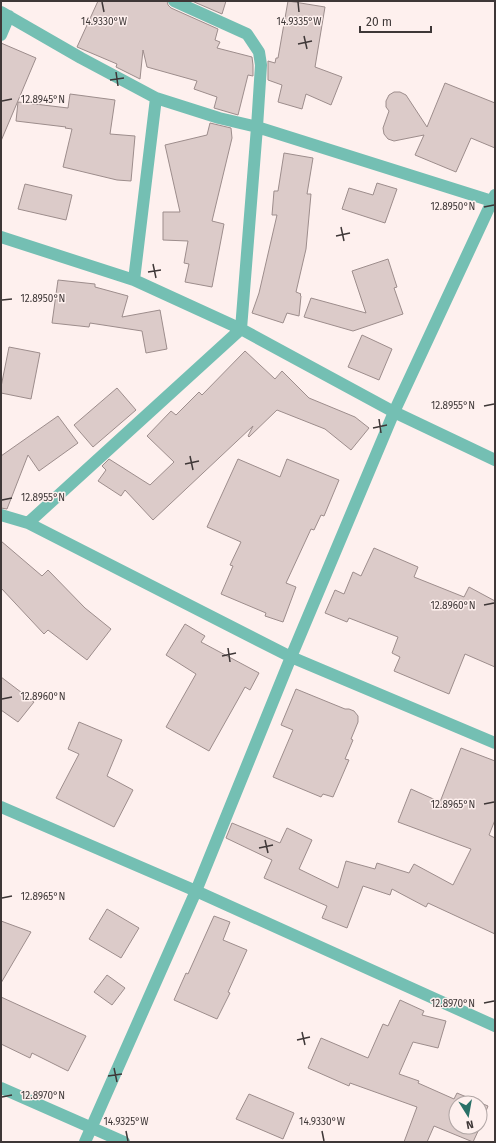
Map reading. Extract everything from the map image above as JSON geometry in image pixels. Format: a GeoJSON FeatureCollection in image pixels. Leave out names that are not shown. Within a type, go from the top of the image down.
{"type":"FeatureCollection","features":[{"type":"Feature","properties":{"kind":"street"},"geometry":{"type":"LineString","coordinates":[[28,523],[241,328],[257,127],[260,65],[259,52],[247,34],[174,1]]}},
{"type":"Feature","properties":{"kind":"street"},"geometry":{"type":"LineString","coordinates":[[1,35],[5,14],[81,58],[156,98],[494,199],[394,412],[290,657],[196,891],[85,1142]]}},
{"type":"Feature","properties":{"kind":"street"},"geometry":{"type":"LineString","coordinates":[[134,280],[156,98]]}},
{"type":"Feature","properties":{"kind":"street"},"geometry":{"type":"LineString","coordinates":[[1,237],[134,280],[241,328],[394,412],[495,460]]}},
{"type":"Feature","properties":{"kind":"street"},"geometry":{"type":"LineString","coordinates":[[1,515],[28,523],[290,657],[495,743]]}},
{"type":"Feature","properties":{"kind":"street"},"geometry":{"type":"LineString","coordinates":[[1,806],[196,891],[495,1026]]}},
{"type":"Feature","properties":{"kind":"street"},"geometry":{"type":"LineString","coordinates":[[1,1088],[124,1142]]}},
{"type":"Feature","properties":{"kind":"building"},"geometry":{"type":"Polygon","coordinates":[[[98,1],[167,1],[171,8],[218,29],[215,40],[220,42],[217,48],[252,57],[253,76],[248,75],[238,115],[214,108],[217,97],[194,89],[197,81],[147,67],[143,50],[140,79],[116,67],[117,64],[77,47],[98,1]]]}},
{"type":"Feature","properties":{"kind":"building"},"geometry":{"type":"Polygon","coordinates":[[[192,1],[226,1],[222,14],[192,1]]]}},
{"type":"Feature","properties":{"kind":"building"},"geometry":{"type":"Polygon","coordinates":[[[288,1],[325,7],[315,67],[342,77],[331,105],[306,94],[302,109],[278,102],[282,85],[268,80],[268,61],[275,63],[276,58],[278,58],[288,1]]]}},
{"type":"Feature","properties":{"kind":"building"},"geometry":{"type":"Polygon","coordinates":[[[1,43],[36,58],[1,141],[1,43]]]}},
{"type":"Feature","properties":{"kind":"building"},"geometry":{"type":"Polygon","coordinates":[[[445,83],[495,103],[495,148],[471,138],[456,172],[415,155],[424,135],[394,141],[388,139],[384,134],[383,128],[389,111],[386,107],[386,101],[389,95],[394,92],[400,92],[406,95],[427,127],[445,83]]]}},
{"type":"Feature","properties":{"kind":"building"},"geometry":{"type":"Polygon","coordinates":[[[70,94],[115,100],[110,134],[135,136],[131,181],[117,180],[63,167],[72,129],[16,121],[18,102],[68,108],[70,94]]]}},
{"type":"Feature","properties":{"kind":"building"},"geometry":{"type":"Polygon","coordinates":[[[210,123],[231,128],[232,138],[212,221],[224,224],[212,287],[185,282],[189,264],[184,263],[188,241],[163,240],[163,212],[180,212],[165,145],[207,135],[210,123]]]}},
{"type":"Feature","properties":{"kind":"building"},"geometry":{"type":"Polygon","coordinates":[[[284,153],[313,158],[307,194],[311,194],[306,249],[296,292],[301,294],[299,316],[287,313],[283,323],[252,313],[259,293],[277,215],[272,215],[274,191],[278,191],[284,153]]]}},
{"type":"Feature","properties":{"kind":"building"},"geometry":{"type":"Polygon","coordinates":[[[377,183],[397,189],[385,223],[342,209],[349,188],[373,195],[377,183]]]}},
{"type":"Feature","properties":{"kind":"building"},"geometry":{"type":"Polygon","coordinates":[[[25,184],[72,195],[66,220],[18,209],[25,184]]]}},
{"type":"Feature","properties":{"kind":"building"},"geometry":{"type":"Polygon","coordinates":[[[388,259],[397,287],[394,288],[403,314],[353,331],[304,317],[311,298],[366,313],[352,271],[388,259]]]}},
{"type":"Feature","properties":{"kind":"building"},"geometry":{"type":"Polygon","coordinates":[[[58,280],[95,284],[95,287],[128,296],[122,317],[160,310],[167,349],[146,353],[142,331],[90,323],[89,327],[52,323],[58,280]]]}},
{"type":"Feature","properties":{"kind":"building"},"geometry":{"type":"Polygon","coordinates":[[[362,335],[392,349],[379,380],[348,367],[362,335]]]}},
{"type":"Feature","properties":{"kind":"building"},"geometry":{"type":"Polygon","coordinates":[[[9,347],[40,353],[31,399],[1,393],[9,347]]]}},
{"type":"Feature","properties":{"kind":"building"},"geometry":{"type":"Polygon","coordinates":[[[245,351],[275,379],[282,371],[309,398],[355,417],[369,428],[351,450],[325,429],[277,410],[249,437],[248,436],[253,426],[153,520],[125,490],[121,496],[98,481],[106,470],[102,466],[109,459],[150,485],[174,462],[147,436],[171,411],[176,415],[199,392],[202,395],[245,351]]]}},
{"type":"Feature","properties":{"kind":"building"},"geometry":{"type":"Polygon","coordinates":[[[117,388],[136,410],[93,447],[74,425],[117,388]]]}},
{"type":"Feature","properties":{"kind":"building"},"geometry":{"type":"Polygon","coordinates":[[[58,416],[78,443],[39,471],[28,455],[7,509],[1,508],[1,456],[58,416]]]}},
{"type":"Feature","properties":{"kind":"building"},"geometry":{"type":"Polygon","coordinates":[[[238,459],[280,477],[287,459],[339,480],[324,516],[321,515],[314,530],[311,529],[286,583],[296,587],[283,622],[265,616],[266,613],[221,594],[233,566],[230,565],[241,542],[207,527],[238,459]]]}},
{"type":"Feature","properties":{"kind":"building"},"geometry":{"type":"Polygon","coordinates":[[[1,541],[42,576],[48,570],[85,608],[111,629],[87,660],[48,630],[44,634],[1,588],[1,541]]]}},
{"type":"Feature","properties":{"kind":"building"},"geometry":{"type":"Polygon","coordinates":[[[374,548],[418,567],[414,577],[464,597],[469,587],[495,601],[495,667],[465,654],[449,694],[394,671],[400,657],[392,653],[398,637],[349,618],[347,622],[325,613],[335,590],[344,594],[353,572],[361,576],[374,548]]]}},
{"type":"Feature","properties":{"kind":"building"},"geometry":{"type":"Polygon","coordinates":[[[185,624],[205,636],[201,642],[259,673],[250,690],[245,687],[209,751],[166,727],[196,674],[166,655],[185,624]]]}},
{"type":"Feature","properties":{"kind":"building"},"geometry":{"type":"Polygon","coordinates":[[[1,677],[34,702],[18,722],[1,710],[1,677]]]}},
{"type":"Feature","properties":{"kind":"building"},"geometry":{"type":"Polygon","coordinates":[[[296,689],[345,709],[354,711],[358,716],[358,722],[351,739],[353,740],[345,759],[349,760],[333,797],[323,794],[321,797],[273,777],[293,730],[281,725],[296,689]]]}},
{"type":"Feature","properties":{"kind":"building"},"geometry":{"type":"Polygon","coordinates":[[[79,722],[122,740],[107,776],[133,790],[114,827],[56,798],[79,754],[68,749],[79,722]]]}},
{"type":"Feature","properties":{"kind":"building"},"geometry":{"type":"Polygon","coordinates":[[[461,748],[495,761],[495,820],[489,835],[495,838],[495,934],[428,903],[426,907],[392,889],[390,895],[363,886],[347,928],[322,918],[327,906],[264,878],[272,860],[226,838],[232,823],[280,843],[287,828],[312,840],[299,869],[338,888],[346,861],[375,869],[377,863],[409,873],[414,864],[453,885],[471,849],[398,822],[411,789],[440,802],[461,748]]]}},
{"type":"Feature","properties":{"kind":"building"},"geometry":{"type":"Polygon","coordinates":[[[107,909],[139,928],[121,958],[89,939],[107,909]]]}},
{"type":"Feature","properties":{"kind":"building"},"geometry":{"type":"Polygon","coordinates":[[[214,916],[230,922],[223,940],[247,950],[228,992],[230,993],[217,1019],[174,1000],[186,973],[188,974],[214,916]]]}},
{"type":"Feature","properties":{"kind":"building"},"geometry":{"type":"Polygon","coordinates":[[[1,921],[31,932],[1,983],[1,921]]]}},
{"type":"Feature","properties":{"kind":"building"},"geometry":{"type":"Polygon","coordinates":[[[107,975],[125,988],[112,1005],[94,992],[107,975]]]}},
{"type":"Feature","properties":{"kind":"building"},"geometry":{"type":"Polygon","coordinates":[[[1,997],[86,1036],[68,1071],[32,1053],[30,1058],[1,1044],[1,997]]]}},
{"type":"Feature","properties":{"kind":"building"},"geometry":{"type":"Polygon","coordinates":[[[400,1000],[424,1011],[422,1015],[446,1021],[438,1048],[413,1042],[399,1074],[419,1081],[418,1083],[448,1096],[448,1132],[434,1126],[427,1142],[404,1142],[417,1107],[350,1083],[349,1086],[308,1068],[321,1038],[368,1058],[383,1024],[388,1026],[400,1000]]]}},
{"type":"Feature","properties":{"kind":"building"},"geometry":{"type":"Polygon","coordinates":[[[249,1094],[294,1113],[283,1139],[236,1119],[249,1094]]]}},
{"type":"Feature","properties":{"kind":"building"},"geometry":{"type":"Polygon","coordinates":[[[456,1135],[476,1135],[473,1142],[456,1135]]]}}]}
